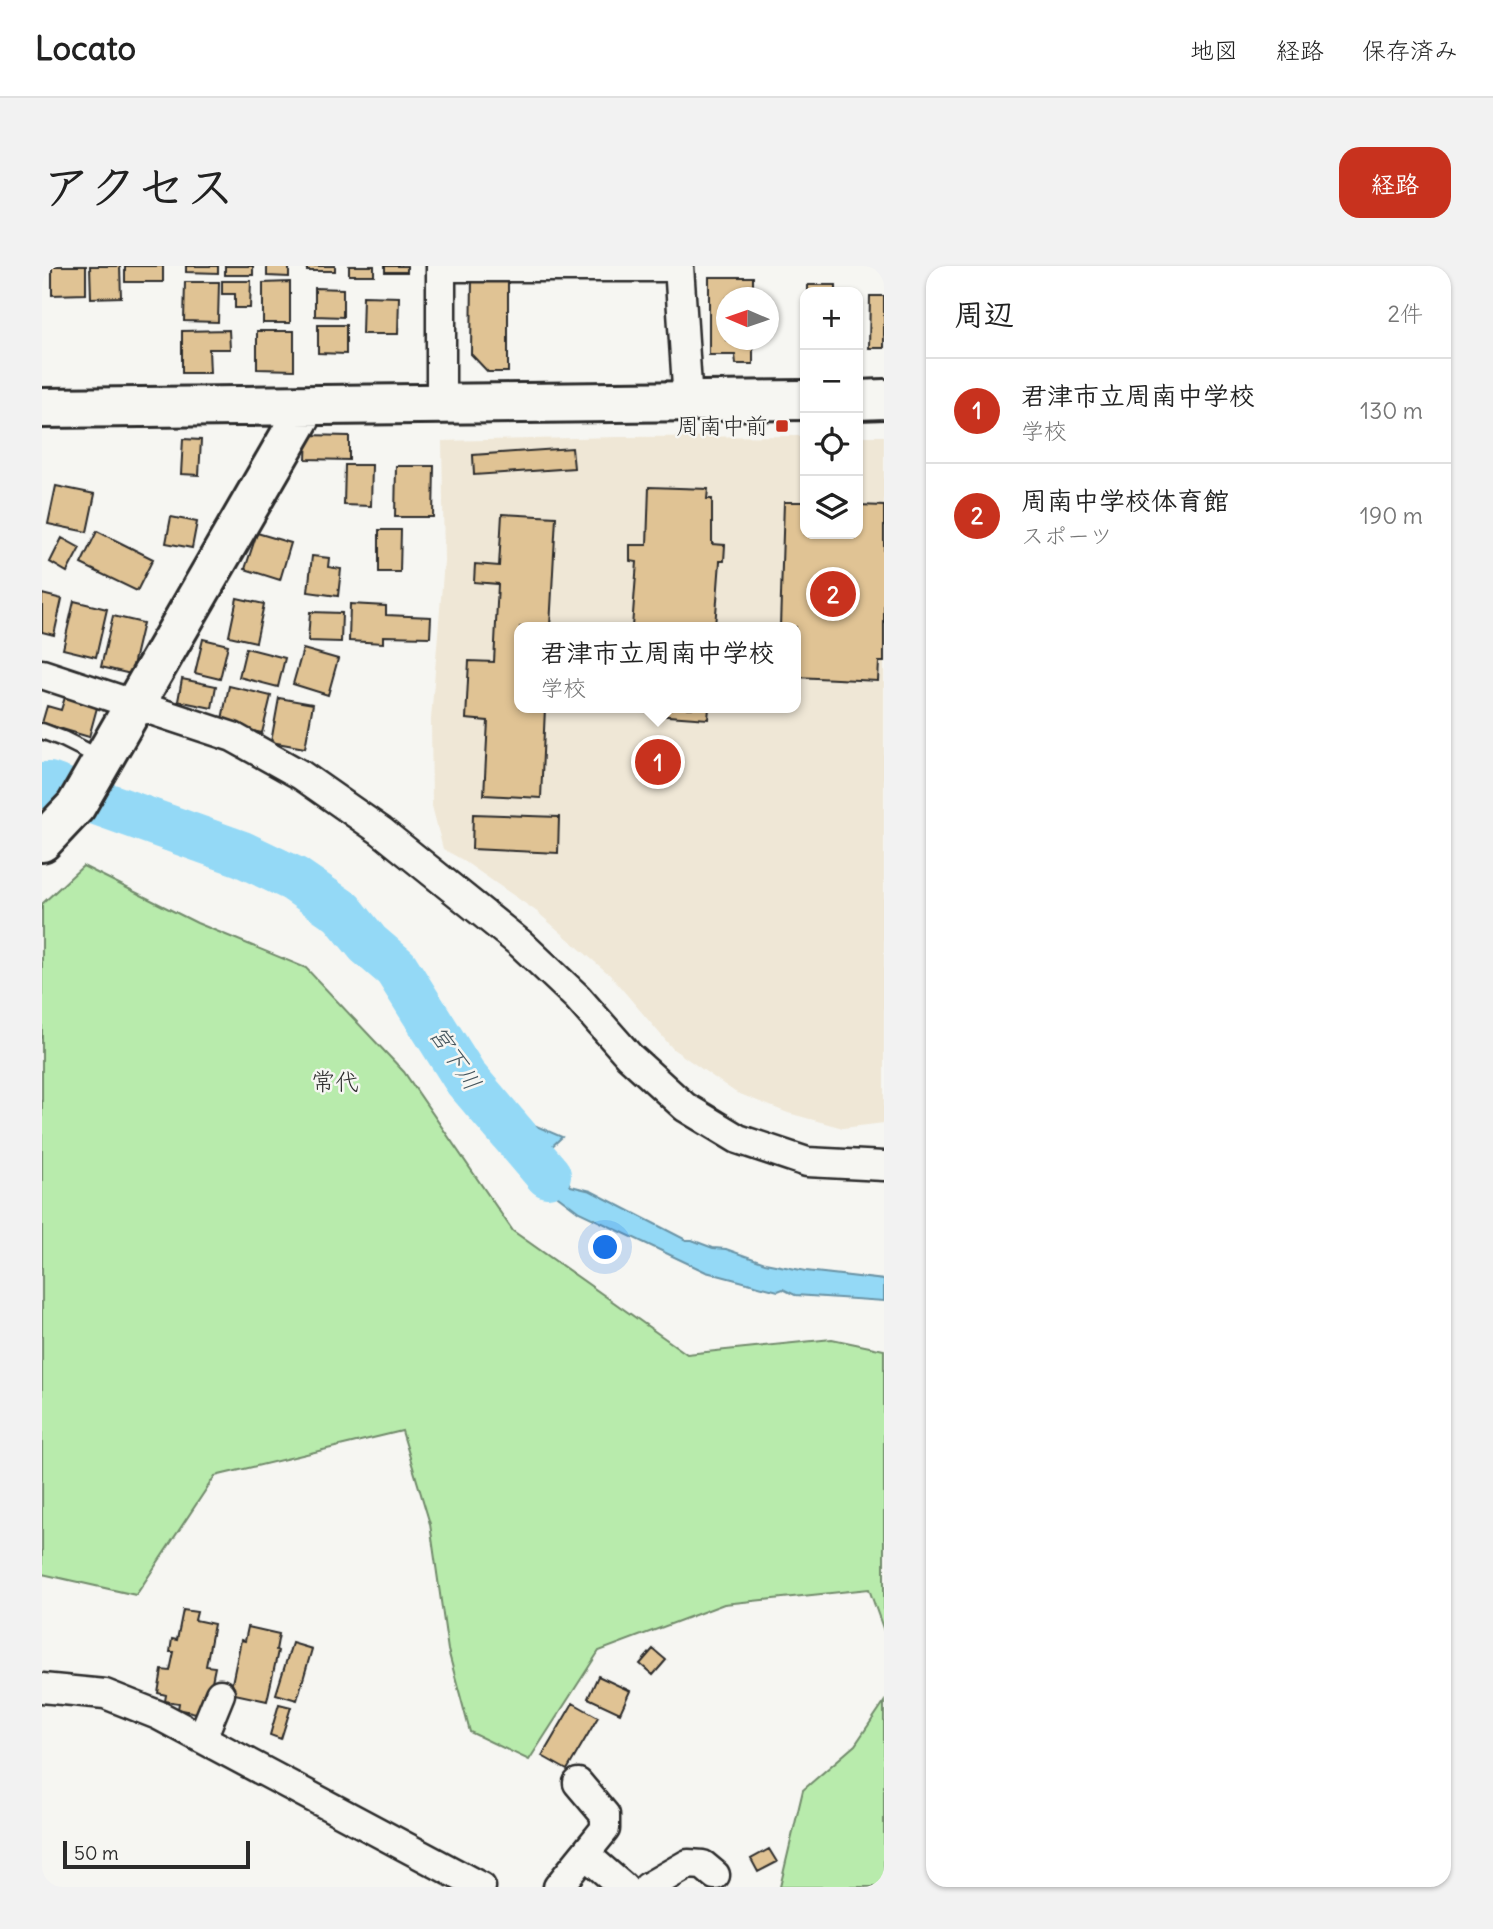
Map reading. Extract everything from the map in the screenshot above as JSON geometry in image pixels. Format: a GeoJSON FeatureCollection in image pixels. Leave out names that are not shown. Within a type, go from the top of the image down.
{"type":"FeatureCollection","features":[{"type":"Feature","properties":{"kind":"street"},"geometry":{"type":"LineString","coordinates":[[441,404],[441,267],[679,267],[688,402]]}},
{"type":"Feature","properties":{"kind":"street"},"geometry":{"type":"LineString","coordinates":[[863,400],[884,399]]}},
{"type":"Feature","properties":{"kind":"street"},"geometry":{"type":"LineString","coordinates":[[42,408],[800,400]]}},
{"type":"Feature","properties":{"kind":"street"},"geometry":{"type":"LineString","coordinates":[[45,840],[76,806],[307,405]]}},
{"type":"Feature","properties":{"kind":"street"},"geometry":{"type":"LineString","coordinates":[[42,674],[233,737],[301,775],[381,831],[521,944],[577,997],[629,1056],[685,1107],[738,1139],[807,1161],[884,1166]]}},
{"type":"Feature","properties":{"kind":"street"},"geometry":{"type":"LineString","coordinates":[[42,1688],[105,1694],[158,1715],[481,1887]]}},
{"type":"Feature","properties":{"kind":"street"},"geometry":{"type":"LineString","coordinates":[[202,1738],[220,1694]]}},
{"type":"Feature","properties":{"kind":"street"},"geometry":{"type":"LineString","coordinates":[[558,1887],[605,1829],[605,1815],[578,1783]]}},
{"type":"Feature","properties":{"kind":"street"},"geometry":{"type":"LineString","coordinates":[[585,1854],[622,1887]]}},
{"type":"Feature","properties":{"kind":"street"},"geometry":{"type":"LineString","coordinates":[[648,1887],[688,1864],[703,1865],[715,1875]]}},
{"type":"Feature","properties":{"kind":"lane"},"geometry":{"type":"LineString","coordinates":[[42,731],[63,739],[101,763]]}},
{"type":"Feature","properties":{"kind":"shaded area"},"geometry":{"type":"Polygon","coordinates":[[[800,436],[800,539],[863,539],[863,436],[884,436],[884,1123],[843,1128],[788,1113],[735,1092],[673,1049],[610,975],[536,911],[443,849],[432,806],[431,719],[444,561],[442,441],[800,436]]]}},
{"type":"Feature","properties":{"kind":"green space"},"geometry":{"type":"Polygon","coordinates":[[[83,866],[197,923],[306,968],[404,1072],[513,1231],[687,1354],[832,1339],[884,1350],[884,1631],[869,1589],[724,1604],[599,1651],[529,1760],[470,1732],[448,1650],[430,1524],[402,1431],[215,1476],[136,1595],[42,1574],[42,904],[83,866]]]}},
{"type":"Feature","properties":{"kind":"green space"},"geometry":{"type":"Polygon","coordinates":[[[884,1702],[884,1887],[780,1887],[803,1790],[855,1745],[884,1702]]]}},
{"type":"Feature","properties":{"kind":"water"},"geometry":{"type":"Polygon","coordinates":[[[520,1119],[562,1137],[547,1151],[571,1186],[591,1191],[686,1240],[726,1249],[765,1263],[806,1271],[884,1280],[884,1301],[795,1295],[783,1289],[778,1291],[706,1272],[579,1212],[554,1193],[545,1180],[530,1167],[524,1169],[514,1155],[506,1153],[500,1135],[520,1119]]]}},
{"type":"Feature","properties":{"kind":"building"},"geometry":{"type":"Polygon","coordinates":[[[52,266],[86,266],[86,294],[52,295],[52,266]]]}},
{"type":"Feature","properties":{"kind":"building"},"geometry":{"type":"Polygon","coordinates":[[[90,266],[120,266],[121,297],[91,298],[90,266]]]}},
{"type":"Feature","properties":{"kind":"building"},"geometry":{"type":"Polygon","coordinates":[[[125,266],[163,266],[163,282],[125,282],[125,266]]]}},
{"type":"Feature","properties":{"kind":"building"},"geometry":{"type":"Polygon","coordinates":[[[186,266],[218,266],[218,273],[186,272],[186,266]]]}},
{"type":"Feature","properties":{"kind":"building"},"geometry":{"type":"Polygon","coordinates":[[[225,266],[253,266],[253,275],[225,275],[225,266]]]}},
{"type":"Feature","properties":{"kind":"building"},"geometry":{"type":"Polygon","coordinates":[[[267,266],[289,266],[289,277],[267,276],[267,266]]]}},
{"type":"Feature","properties":{"kind":"building"},"geometry":{"type":"Polygon","coordinates":[[[307,266],[335,266],[335,271],[307,271],[307,266]]]}},
{"type":"Feature","properties":{"kind":"building"},"geometry":{"type":"Polygon","coordinates":[[[349,266],[374,266],[374,275],[349,275],[349,266]]]}},
{"type":"Feature","properties":{"kind":"building"},"geometry":{"type":"Polygon","coordinates":[[[385,266],[407,266],[407,272],[385,272],[385,266]]]}},
{"type":"Feature","properties":{"kind":"building"},"geometry":{"type":"Polygon","coordinates":[[[472,276],[508,276],[508,372],[488,372],[471,354],[472,276]]]}},
{"type":"Feature","properties":{"kind":"building"},"geometry":{"type":"Polygon","coordinates":[[[709,277],[753,277],[753,287],[716,287],[716,350],[753,350],[753,364],[736,364],[735,355],[709,355],[709,277]]]}},
{"type":"Feature","properties":{"kind":"building"},"geometry":{"type":"Polygon","coordinates":[[[222,281],[251,281],[250,308],[235,308],[235,294],[222,294],[222,281]]]}},
{"type":"Feature","properties":{"kind":"building"},"geometry":{"type":"Polygon","coordinates":[[[185,282],[219,282],[218,322],[184,321],[185,282]]]}},
{"type":"Feature","properties":{"kind":"building"},"geometry":{"type":"Polygon","coordinates":[[[290,282],[290,323],[263,323],[263,283],[290,282]]]}},
{"type":"Feature","properties":{"kind":"building"},"geometry":{"type":"Polygon","coordinates":[[[808,285],[836,285],[836,287],[808,285]]]}},
{"type":"Feature","properties":{"kind":"building"},"geometry":{"type":"Polygon","coordinates":[[[315,288],[343,289],[343,317],[315,316],[315,288]]]}},
{"type":"Feature","properties":{"kind":"building"},"geometry":{"type":"Polygon","coordinates":[[[363,296],[399,297],[398,334],[362,334],[363,296]]]}},
{"type":"Feature","properties":{"kind":"building"},"geometry":{"type":"Polygon","coordinates":[[[870,296],[884,296],[884,348],[869,348],[870,296]]]}},
{"type":"Feature","properties":{"kind":"building"},"geometry":{"type":"Polygon","coordinates":[[[318,325],[346,325],[346,354],[318,353],[318,325]]]}},
{"type":"Feature","properties":{"kind":"building"},"geometry":{"type":"Polygon","coordinates":[[[229,330],[230,349],[209,349],[210,373],[182,373],[182,331],[229,330]]]}},
{"type":"Feature","properties":{"kind":"building"},"geometry":{"type":"Polygon","coordinates":[[[257,331],[294,331],[294,370],[257,369],[257,331]]]}},
{"type":"Feature","properties":{"kind":"building"},"geometry":{"type":"Polygon","coordinates":[[[307,435],[349,436],[349,460],[306,459],[307,435]]]}},
{"type":"Feature","properties":{"kind":"building"},"geometry":{"type":"Polygon","coordinates":[[[183,439],[201,440],[199,475],[181,474],[183,439]]]}},
{"type":"Feature","properties":{"kind":"building"},"geometry":{"type":"Polygon","coordinates":[[[572,448],[574,468],[474,475],[473,455],[572,448]]]}},
{"type":"Feature","properties":{"kind":"building"},"geometry":{"type":"Polygon","coordinates":[[[345,465],[372,465],[371,506],[344,505],[345,465]]]}},
{"type":"Feature","properties":{"kind":"building"},"geometry":{"type":"Polygon","coordinates":[[[396,466],[434,466],[433,517],[395,517],[396,466]]]}},
{"type":"Feature","properties":{"kind":"building"},"geometry":{"type":"Polygon","coordinates":[[[56,486],[95,494],[87,532],[48,524],[56,486]]]}},
{"type":"Feature","properties":{"kind":"building"},"geometry":{"type":"Polygon","coordinates":[[[649,487],[708,489],[707,499],[712,499],[712,544],[725,545],[724,561],[720,561],[715,622],[632,622],[637,562],[630,561],[630,545],[647,545],[649,487]]]}},
{"type":"Feature","properties":{"kind":"building"},"geometry":{"type":"Polygon","coordinates":[[[784,502],[800,502],[800,539],[863,539],[863,505],[884,506],[884,662],[879,662],[878,681],[801,677],[801,622],[780,622],[784,502]]]}},
{"type":"Feature","properties":{"kind":"building"},"geometry":{"type":"Polygon","coordinates":[[[502,514],[556,517],[550,622],[514,622],[514,713],[545,713],[541,798],[484,795],[488,721],[466,719],[469,661],[494,662],[498,584],[474,582],[475,564],[499,566],[502,514]]]}},
{"type":"Feature","properties":{"kind":"building"},"geometry":{"type":"Polygon","coordinates":[[[171,517],[197,522],[192,548],[166,543],[171,517]]]}},
{"type":"Feature","properties":{"kind":"building"},"geometry":{"type":"Polygon","coordinates":[[[379,530],[401,530],[400,572],[379,572],[379,530]]]}},
{"type":"Feature","properties":{"kind":"building"},"geometry":{"type":"Polygon","coordinates":[[[97,531],[153,559],[137,591],[81,564],[97,531]]]}},
{"type":"Feature","properties":{"kind":"building"},"geometry":{"type":"Polygon","coordinates":[[[257,533],[291,543],[280,580],[245,569],[257,533]]]}},
{"type":"Feature","properties":{"kind":"building"},"geometry":{"type":"Polygon","coordinates":[[[62,538],[80,548],[67,572],[50,562],[62,538]]]}},
{"type":"Feature","properties":{"kind":"building"},"geometry":{"type":"Polygon","coordinates":[[[312,556],[329,558],[328,567],[341,569],[338,596],[308,592],[312,556]]]}},
{"type":"Feature","properties":{"kind":"building"},"geometry":{"type":"Polygon","coordinates":[[[42,594],[62,599],[54,635],[42,632],[42,594]]]}},
{"type":"Feature","properties":{"kind":"building"},"geometry":{"type":"Polygon","coordinates":[[[237,598],[264,604],[256,642],[229,636],[237,598]]]}},
{"type":"Feature","properties":{"kind":"building"},"geometry":{"type":"Polygon","coordinates":[[[74,601],[107,609],[96,657],[63,649],[74,601]]]}},
{"type":"Feature","properties":{"kind":"building"},"geometry":{"type":"Polygon","coordinates":[[[350,604],[386,606],[386,615],[431,617],[430,637],[383,636],[383,643],[349,641],[350,604]]]}},
{"type":"Feature","properties":{"kind":"building"},"geometry":{"type":"Polygon","coordinates":[[[310,612],[342,613],[341,642],[308,641],[310,612]]]}},
{"type":"Feature","properties":{"kind":"building"},"geometry":{"type":"Polygon","coordinates":[[[113,616],[143,623],[131,674],[101,667],[113,616]]]}},
{"type":"Feature","properties":{"kind":"building"},"geometry":{"type":"Polygon","coordinates":[[[203,639],[228,645],[220,679],[195,673],[203,639]]]}},
{"type":"Feature","properties":{"kind":"building"},"geometry":{"type":"Polygon","coordinates":[[[246,648],[285,658],[278,687],[239,677],[246,648]]]}},
{"type":"Feature","properties":{"kind":"building"},"geometry":{"type":"Polygon","coordinates":[[[303,649],[338,659],[328,695],[293,684],[303,649]]]}},
{"type":"Feature","properties":{"kind":"building"},"geometry":{"type":"Polygon","coordinates":[[[182,679],[216,686],[212,708],[178,701],[182,679]]]}},
{"type":"Feature","properties":{"kind":"building"},"geometry":{"type":"Polygon","coordinates":[[[229,686],[271,696],[262,733],[221,724],[229,686]]]}},
{"type":"Feature","properties":{"kind":"building"},"geometry":{"type":"Polygon","coordinates":[[[66,694],[98,704],[89,737],[42,723],[47,706],[61,710],[66,694]]]}},
{"type":"Feature","properties":{"kind":"building"},"geometry":{"type":"Polygon","coordinates":[[[279,698],[313,704],[305,748],[271,742],[279,698]]]}},
{"type":"Feature","properties":{"kind":"building"},"geometry":{"type":"Polygon","coordinates":[[[655,713],[709,713],[708,719],[655,713]]]}},
{"type":"Feature","properties":{"kind":"building"},"geometry":{"type":"Polygon","coordinates":[[[473,814],[559,817],[558,853],[472,849],[473,814]]]}},
{"type":"Feature","properties":{"kind":"building"},"geometry":{"type":"Polygon","coordinates":[[[183,1610],[197,1612],[195,1620],[214,1624],[206,1666],[215,1667],[205,1715],[178,1709],[179,1703],[165,1701],[166,1695],[158,1693],[162,1670],[170,1671],[174,1652],[170,1652],[172,1639],[177,1640],[183,1610]]]}},
{"type":"Feature","properties":{"kind":"building"},"geometry":{"type":"Polygon","coordinates":[[[248,1627],[279,1634],[267,1701],[230,1693],[241,1640],[245,1641],[248,1627]]]}},
{"type":"Feature","properties":{"kind":"building"},"geometry":{"type":"Polygon","coordinates":[[[292,1643],[312,1649],[297,1700],[276,1694],[292,1643]]]}},
{"type":"Feature","properties":{"kind":"building"},"geometry":{"type":"Polygon","coordinates":[[[653,1649],[666,1660],[653,1675],[640,1664],[653,1649]]]}},
{"type":"Feature","properties":{"kind":"building"},"geometry":{"type":"Polygon","coordinates":[[[598,1676],[630,1691],[620,1713],[588,1698],[598,1676]]]}},
{"type":"Feature","properties":{"kind":"building"},"geometry":{"type":"Polygon","coordinates":[[[573,1703],[598,1717],[567,1770],[542,1756],[573,1703]]]}},
{"type":"Feature","properties":{"kind":"building"},"geometry":{"type":"Polygon","coordinates":[[[279,1704],[291,1707],[281,1739],[270,1735],[279,1704]]]}},
{"type":"Feature","properties":{"kind":"building"},"geometry":{"type":"Polygon","coordinates":[[[769,1849],[777,1862],[758,1872],[751,1859],[769,1849]]]}},
{"type":"Feature","properties":{"kind":"waterway","name":"宮下川"},"geometry":{"type":"LineString","coordinates":[[42,785],[49,785],[242,854],[294,879],[342,912],[368,944],[396,968],[466,1079],[548,1175]]}},
{"type":"Feature","properties":{"kind":"place","name":"周南中前"},"geometry":{"type":"Point","coordinates":[782,426]}},
{"type":"Feature","properties":{"kind":"place","name":"周南中学校体育館"},"geometry":{"type":"Point","coordinates":[833,594]}},
{"type":"Feature","properties":{"kind":"place","name":"君津市立周南中学校"},"geometry":{"type":"Point","coordinates":[658,762]}},
{"type":"Feature","properties":{"kind":"district","name":"常代"},"geometry":{"type":"Point","coordinates":[335,1082]}}]}
